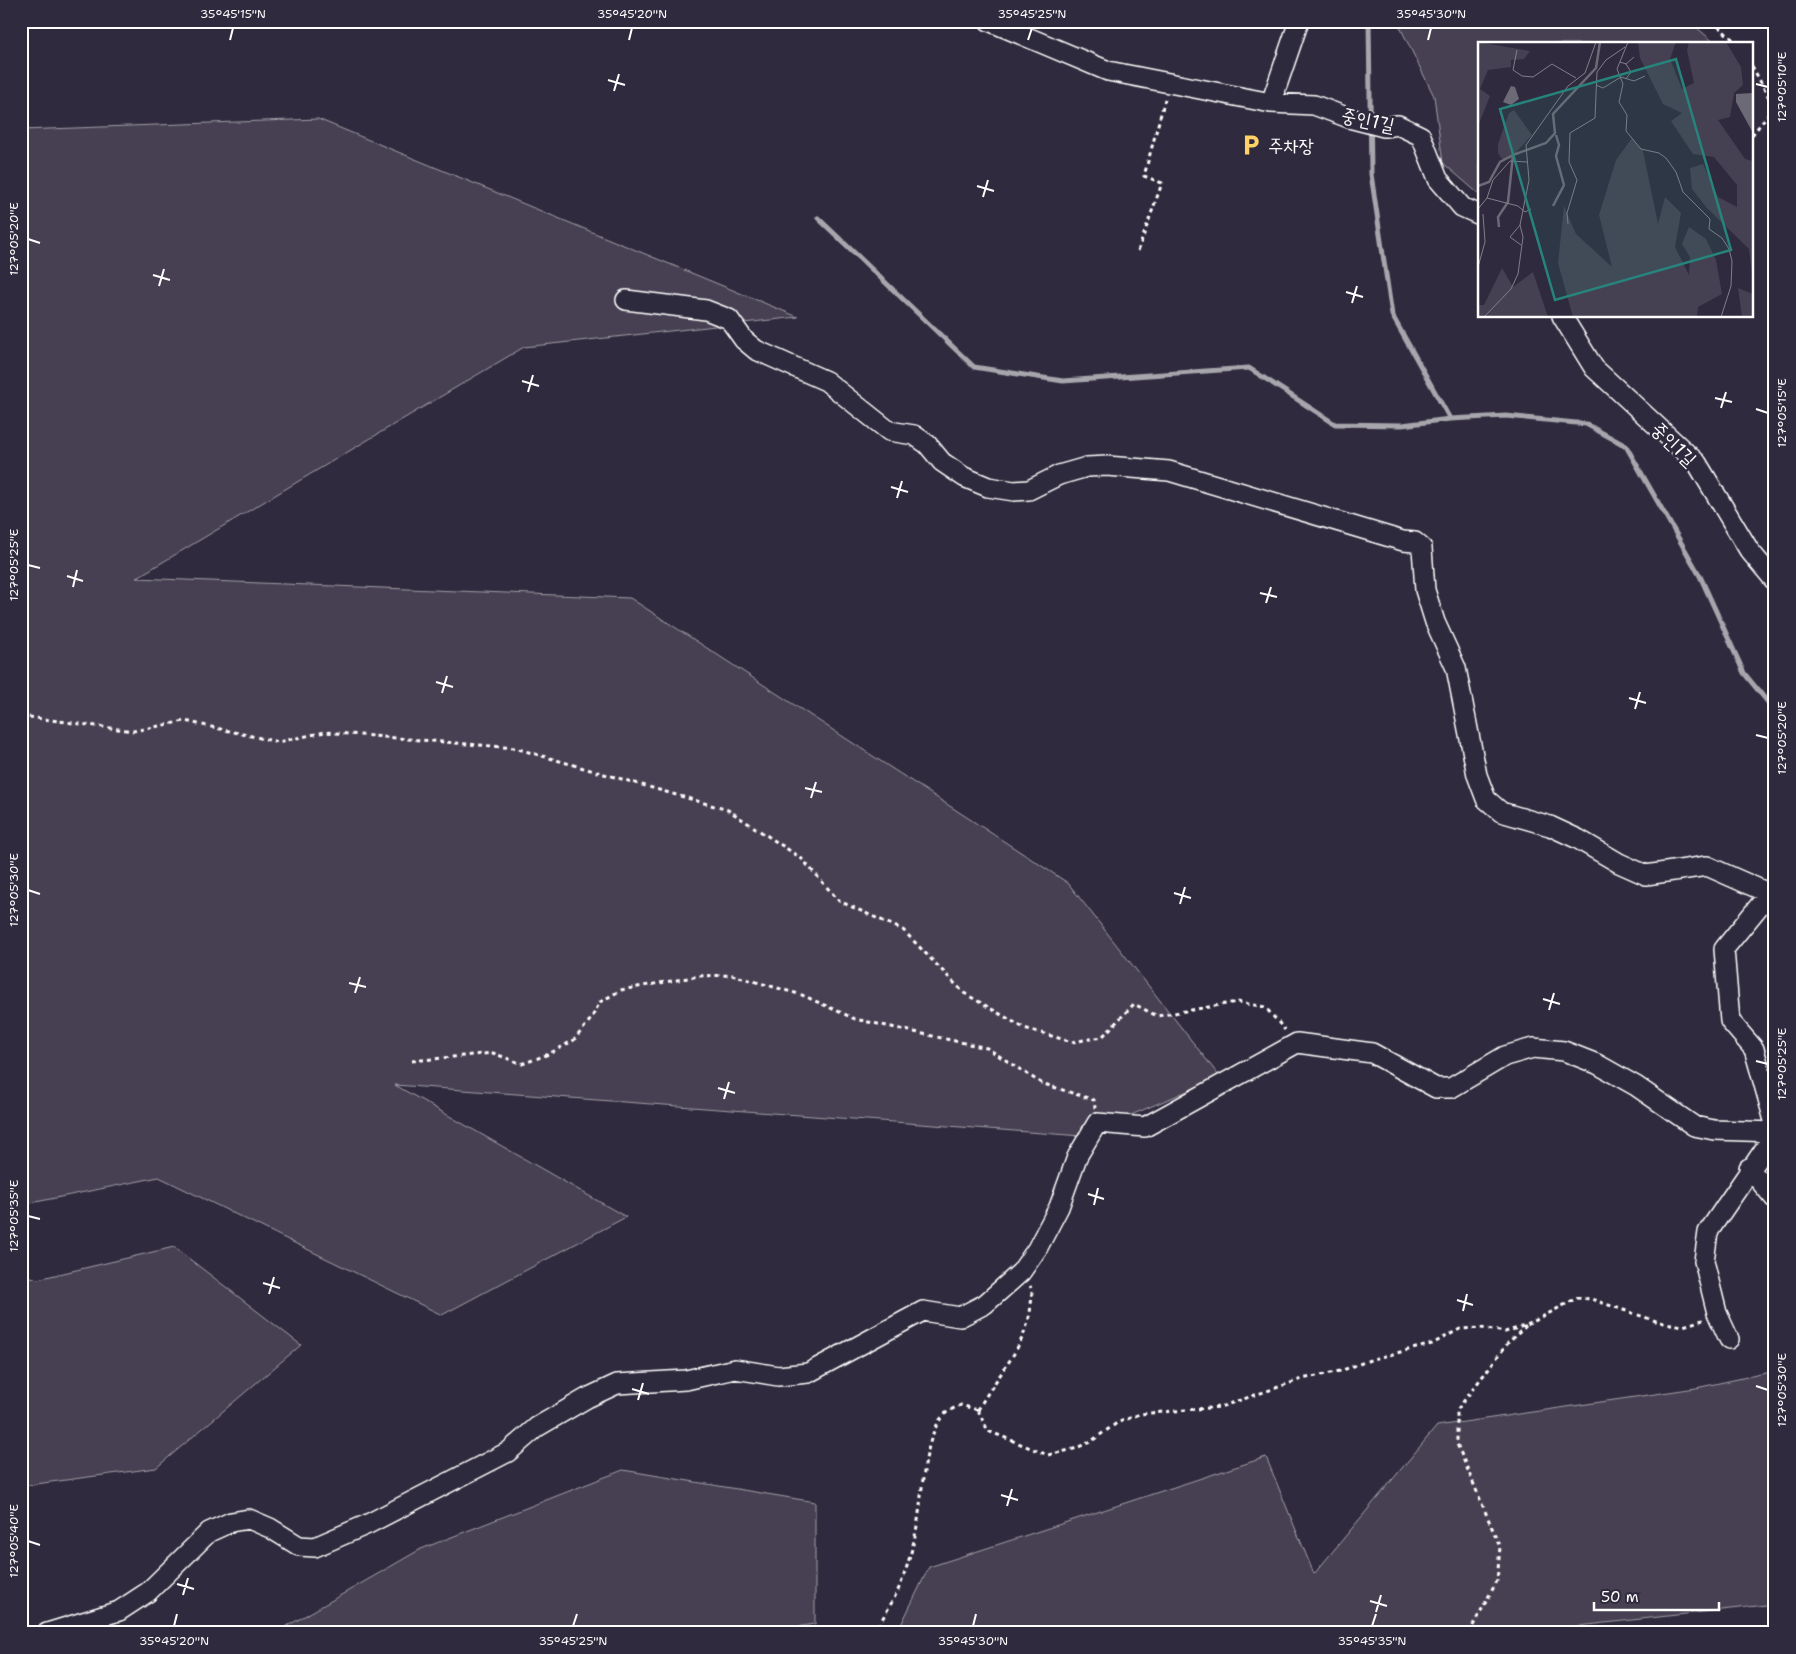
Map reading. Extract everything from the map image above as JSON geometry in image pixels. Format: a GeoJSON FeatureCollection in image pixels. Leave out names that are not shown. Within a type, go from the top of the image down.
{"type":"FeatureCollection","features":[{"type":"Feature","properties":{"kind":"street","name":"중인1길"},"geometry":{"type":"LineString","coordinates":[[989,21],[1108,71],[1271,102],[1314,106],[1384,127],[1398,125],[1421,136],[1438,179],[1462,207],[1478,214]]}},
{"type":"Feature","properties":{"kind":"street"},"geometry":{"type":"LineString","coordinates":[[1271,102],[1298,21]]}},
{"type":"Feature","properties":{"kind":"street"},"geometry":{"type":"LineString","coordinates":[[626,300],[706,310],[729,319],[744,340],[756,350],[826,382],[888,432],[914,436],[927,444],[942,462],[957,472],[988,487],[1014,491],[1029,490],[1059,475],[1087,467],[1107,466],[1169,471],[1403,541],[1415,542],[1422,548],[1424,583],[1429,606],[1456,668],[1477,775],[1486,799],[1501,812],[1550,826],[1578,839],[1618,863],[1646,875],[1707,866],[1772,895],[1724,949],[1730,1021],[1754,1048],[1775,1124]]}},
{"type":"Feature","properties":{"kind":"street","name":"중인1길"},"geometry":{"type":"LineString","coordinates":[[1563,318],[1594,368],[1697,464],[1749,550],[1775,581]]}},
{"type":"Feature","properties":{"kind":"street"},"geometry":{"type":"LineString","coordinates":[[47,1633],[119,1611],[148,1592],[209,1532],[231,1522],[249,1519],[270,1528],[299,1546],[315,1547],[368,1524],[508,1452],[538,1427],[587,1398],[617,1384],[686,1380],[735,1368],[778,1376],[808,1373],[923,1311],[960,1316],[985,1304],[1021,1272],[1059,1207],[1077,1158],[1097,1123],[1145,1127],[1297,1043],[1372,1053],[1436,1088],[1451,1088],[1505,1056],[1533,1048],[1564,1050],[1597,1064],[1636,1086],[1694,1126],[1714,1130],[1775,1133]]}},
{"type":"Feature","properties":{"kind":"street"},"geometry":{"type":"LineString","coordinates":[[1729,1339],[1717,1313],[1704,1261],[1708,1232],[1749,1168],[1775,1133]]}},
{"type":"Feature","properties":{"kind":"street"},"geometry":{"type":"LineString","coordinates":[[1749,1168],[1775,1200]]}},
{"type":"Feature","properties":{"kind":"path"},"geometry":{"type":"LineString","coordinates":[[1712,21],[1736,42]]}},
{"type":"Feature","properties":{"kind":"path"},"geometry":{"type":"LineString","coordinates":[[1754,70],[1775,107],[1754,133]]}},
{"type":"Feature","properties":{"kind":"path"},"geometry":{"type":"LineString","coordinates":[[1138,251],[1162,184],[1144,176],[1169,84]]}},
{"type":"Feature","properties":{"kind":"path"},"geometry":{"type":"LineString","coordinates":[[21,716],[133,731],[185,721],[278,742],[325,732],[515,748],[728,810],[801,858],[839,901],[903,930],[964,994],[1024,1028],[1072,1042],[1102,1038],[1134,1004],[1158,1016],[1237,1002],[1265,1007],[1297,1043]]}},
{"type":"Feature","properties":{"kind":"path"},"geometry":{"type":"LineString","coordinates":[[412,1061],[493,1053],[522,1064],[549,1054],[574,1040],[591,1019],[600,1002],[621,990],[699,976],[732,975],[802,995],[854,1020],[987,1048],[1041,1083],[1094,1100],[1097,1123]]}},
{"type":"Feature","properties":{"kind":"path"},"geometry":{"type":"LineString","coordinates":[[978,1410],[992,1385],[1022,1342],[1030,1318],[1032,1290],[1021,1272]]}},
{"type":"Feature","properties":{"kind":"path"},"geometry":{"type":"LineString","coordinates":[[1469,1633],[1497,1581],[1500,1547],[1457,1444],[1457,1410],[1508,1343],[1527,1326],[1577,1298],[1591,1299],[1658,1322],[1683,1326],[1706,1320],[1717,1313]]}},
{"type":"Feature","properties":{"kind":"path"},"geometry":{"type":"LineString","coordinates":[[875,1633],[882,1617],[894,1601],[904,1575],[916,1531],[928,1452],[935,1428],[943,1415],[961,1405],[978,1410],[988,1431],[1048,1455],[1082,1445],[1117,1423],[1140,1414],[1220,1407],[1302,1379],[1340,1371],[1373,1359],[1432,1344],[1460,1330],[1481,1328],[1505,1332],[1527,1326]]}},
{"type":"Feature","properties":{"kind":"shaded area"},"geometry":{"type":"Polygon","coordinates":[[[1395,21],[1689,21],[1714,42],[1478,42],[1478,193],[1443,163],[1434,96],[1400,27],[1395,21]]]}},
{"type":"Feature","properties":{"kind":"shaded area"},"geometry":{"type":"Polygon","coordinates":[[[318,119],[798,317],[524,347],[136,578],[630,598],[1068,883],[1220,1077],[1082,1136],[395,1085],[626,1217],[442,1315],[159,1177],[21,1205],[21,130],[318,119]]]}},
{"type":"Feature","properties":{"kind":"shaded area"},"geometry":{"type":"Polygon","coordinates":[[[174,1247],[301,1345],[156,1468],[21,1486],[21,1274],[38,1279],[174,1247]]]}},
{"type":"Feature","properties":{"kind":"shaded area"},"geometry":{"type":"Polygon","coordinates":[[[1775,1371],[1775,1604],[1516,1633],[897,1633],[929,1567],[1266,1457],[1314,1574],[1437,1426],[1696,1388],[1775,1371]]]}},
{"type":"Feature","properties":{"kind":"shaded area"},"geometry":{"type":"Polygon","coordinates":[[[623,1470],[815,1502],[815,1624],[758,1633],[275,1633],[421,1549],[623,1470]]]}},
{"type":"Feature","properties":{"kind":"waterway"},"geometry":{"type":"LineString","coordinates":[[1369,21],[1371,174],[1392,315],[1450,419],[1506,416],[1586,424],[1626,446],[1700,576],[1744,673],[1775,711]]}},
{"type":"Feature","properties":{"kind":"waterway"},"geometry":{"type":"LineString","coordinates":[[818,218],[974,367],[1063,381],[1249,368],[1335,424],[1402,425],[1450,419]]}},
{"type":"Feature","properties":{"kind":"place","name":"주차장"},"geometry":{"type":"Point","coordinates":[1251,145]}}]}
